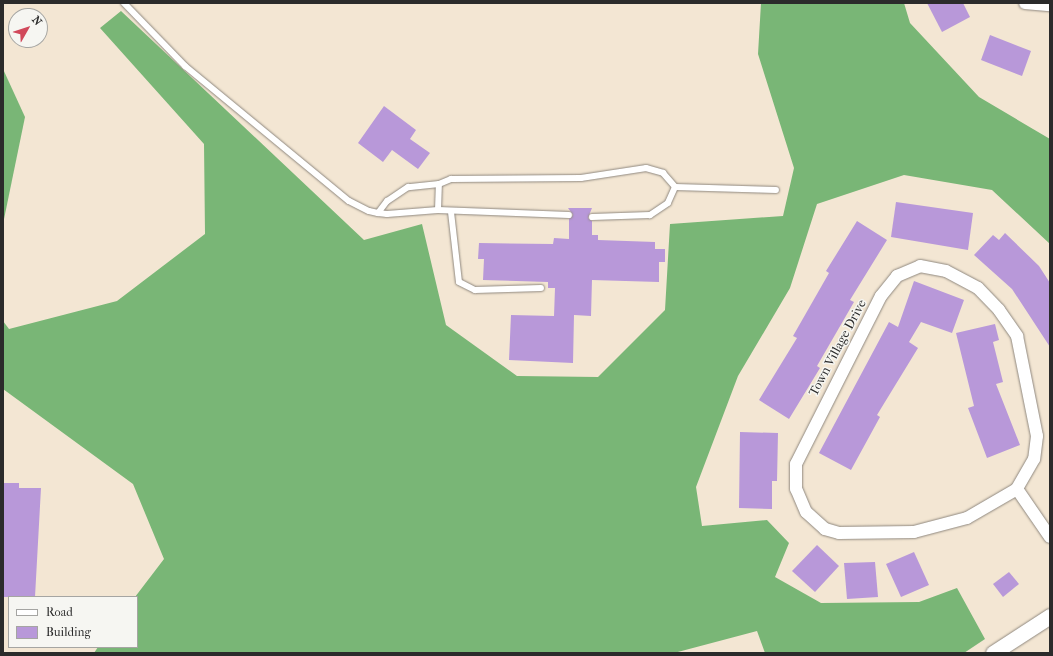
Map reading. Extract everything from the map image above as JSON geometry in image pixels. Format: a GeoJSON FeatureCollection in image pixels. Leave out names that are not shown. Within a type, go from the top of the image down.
{"type":"FeatureCollection","features":[{"type":"Feature","properties":{"kind":"street"},"geometry":{"type":"LineString","coordinates":[[1025,3],[1050,4]]}},
{"type":"Feature","properties":{"kind":"street","name":"Town Village Drive"},"geometry":{"type":"LineString","coordinates":[[931,266],[978,288],[999,310],[1017,336],[1037,436],[1034,459],[1017,489],[983,511],[951,525],[854,535],[825,528],[813,521],[799,499],[795,474],[805,440],[881,296],[897,276],[908,269],[931,266]]}},
{"type":"Feature","properties":{"kind":"street"},"geometry":{"type":"LineString","coordinates":[[1017,489],[1050,537]]}},
{"type":"Feature","properties":{"kind":"street"},"geometry":{"type":"LineString","coordinates":[[993,653],[1050,616]]}},
{"type":"Feature","properties":{"kind":"lane"},"geometry":{"type":"LineString","coordinates":[[124,3],[185,66],[331,188],[360,207],[378,213],[438,210],[451,212],[569,215]]}},
{"type":"Feature","properties":{"kind":"lane"},"geometry":{"type":"LineString","coordinates":[[378,213],[386,201],[408,187],[439,184],[451,178],[581,178],[646,168],[664,173],[675,186],[776,190]]}},
{"type":"Feature","properties":{"kind":"lane"},"geometry":{"type":"LineString","coordinates":[[438,210],[439,184]]}},
{"type":"Feature","properties":{"kind":"lane"},"geometry":{"type":"LineString","coordinates":[[592,217],[650,215],[668,203],[675,186]]}},
{"type":"Feature","properties":{"kind":"lane"},"geometry":{"type":"LineString","coordinates":[[451,212],[459,282],[474,290],[540,288]]}},
{"type":"Feature","properties":{"kind":"green space"},"geometry":{"type":"Polygon","coordinates":[[[761,3],[904,3],[910,23],[979,97],[1050,139],[1050,244],[992,190],[904,175],[817,204],[790,288],[738,376],[696,487],[702,526],[767,520],[789,543],[775,577],[821,603],[919,602],[957,588],[985,639],[964,653],[765,653],[757,631],[674,653],[94,653],[97,648],[138,648],[138,596],[136,596],[164,559],[133,484],[3,389],[3,321],[9,329],[117,301],[205,234],[204,144],[100,28],[121,11],[364,240],[422,224],[446,325],[517,376],[598,377],[665,310],[670,224],[783,216],[794,168],[758,54],[761,3]]]}},
{"type":"Feature","properties":{"kind":"green space"},"geometry":{"type":"Polygon","coordinates":[[[3,69],[25,117],[3,224],[3,69]]]}},
{"type":"Feature","properties":{"kind":"building"},"geometry":{"type":"Polygon","coordinates":[[[927,3],[963,3],[970,17],[942,32],[927,3]]]}},
{"type":"Feature","properties":{"kind":"building"},"geometry":{"type":"Polygon","coordinates":[[[990,35],[1031,51],[1022,76],[981,60],[990,35]]]}},
{"type":"Feature","properties":{"kind":"building"},"geometry":{"type":"Polygon","coordinates":[[[384,106],[416,130],[410,139],[430,153],[418,169],[392,150],[383,162],[358,143],[384,106]]]}},
{"type":"Feature","properties":{"kind":"building"},"geometry":{"type":"Polygon","coordinates":[[[896,202],[973,213],[968,250],[891,237],[896,202]]]}},
{"type":"Feature","properties":{"kind":"building"},"geometry":{"type":"Polygon","coordinates":[[[568,208],[592,208],[588,218],[592,221],[592,235],[598,235],[598,240],[655,242],[655,249],[665,249],[665,262],[659,262],[659,282],[592,280],[591,316],[574,315],[573,363],[509,360],[511,315],[554,316],[555,288],[548,288],[548,282],[483,280],[484,259],[478,259],[479,243],[553,244],[554,238],[569,239],[569,219],[573,215],[568,208]]]}},
{"type":"Feature","properties":{"kind":"building"},"geometry":{"type":"Polygon","coordinates":[[[857,221],[887,240],[850,300],[854,302],[817,366],[820,368],[789,419],[759,400],[797,338],[793,336],[829,273],[826,271],[857,221]]]}},
{"type":"Feature","properties":{"kind":"building"},"geometry":{"type":"Polygon","coordinates":[[[1005,233],[1039,266],[1050,283],[1050,347],[1012,289],[974,255],[993,235],[999,240],[1005,233]]]}},
{"type":"Feature","properties":{"kind":"building"},"geometry":{"type":"Polygon","coordinates":[[[914,281],[964,300],[952,333],[921,322],[909,342],[918,348],[877,415],[880,417],[851,470],[819,453],[889,322],[898,327],[914,281]]]}},
{"type":"Feature","properties":{"kind":"building"},"geometry":{"type":"Polygon","coordinates":[[[995,324],[999,340],[993,342],[1003,382],[996,384],[1020,445],[987,458],[968,408],[974,406],[956,333],[995,324]]]}},
{"type":"Feature","properties":{"kind":"building"},"geometry":{"type":"Polygon","coordinates":[[[740,432],[778,433],[777,481],[772,481],[772,509],[739,508],[740,432]]]}},
{"type":"Feature","properties":{"kind":"building"},"geometry":{"type":"Polygon","coordinates":[[[3,483],[19,483],[19,488],[41,488],[35,596],[3,597],[3,483]]]}},
{"type":"Feature","properties":{"kind":"building"},"geometry":{"type":"Polygon","coordinates":[[[817,545],[839,566],[815,592],[792,571],[817,545]]]}},
{"type":"Feature","properties":{"kind":"building"},"geometry":{"type":"Polygon","coordinates":[[[914,552],[929,585],[901,597],[886,564],[914,552]]]}},
{"type":"Feature","properties":{"kind":"building"},"geometry":{"type":"Polygon","coordinates":[[[875,562],[878,597],[847,599],[844,563],[875,562]]]}},
{"type":"Feature","properties":{"kind":"building"},"geometry":{"type":"Polygon","coordinates":[[[1009,572],[1019,584],[1003,597],[993,584],[1009,572]]]}}]}
